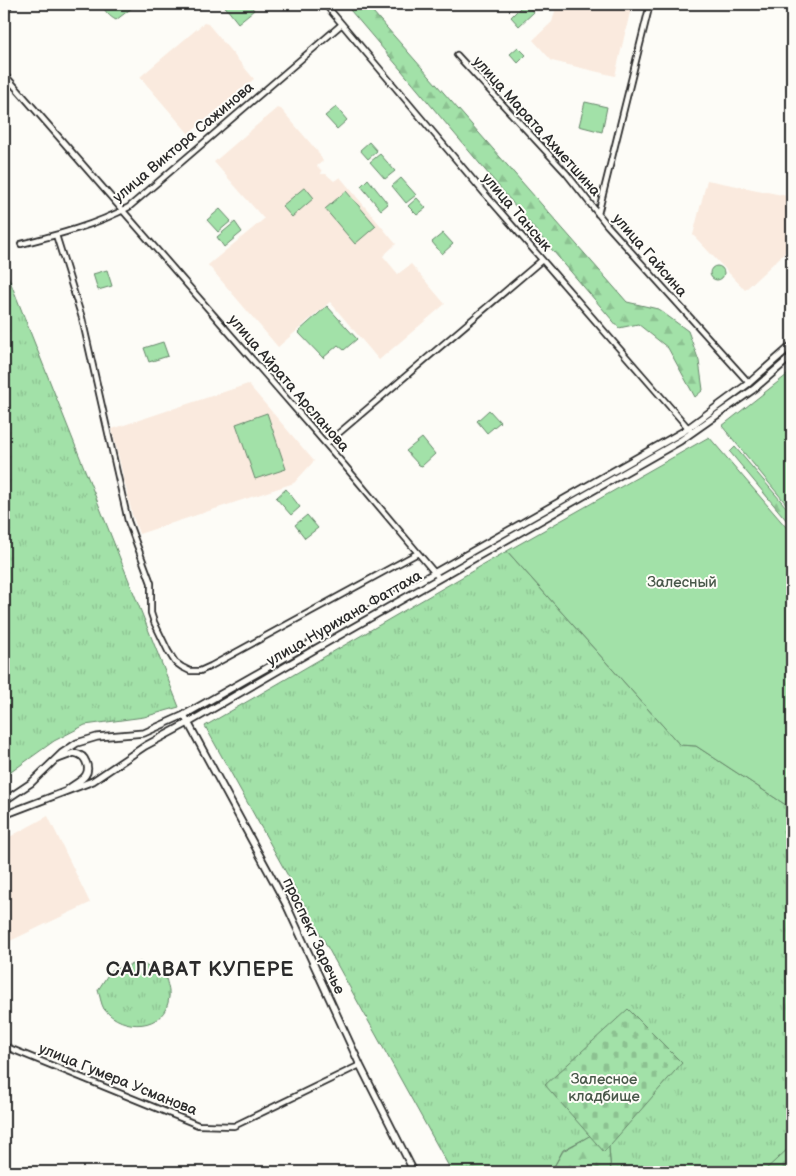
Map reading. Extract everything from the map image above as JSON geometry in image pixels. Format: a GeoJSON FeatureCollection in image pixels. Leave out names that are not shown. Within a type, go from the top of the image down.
{"type":"FeatureCollection","features":[{"type":"Feature","properties":{"kind":"street"},"geometry":{"type":"LineString","coordinates":[[4,12],[10,4]]}},
{"type":"Feature","properties":{"kind":"street","name":"улица Тансык"},"geometry":{"type":"LineString","coordinates":[[325,4],[542,260],[691,430]]}},
{"type":"Feature","properties":{"kind":"street","name":"улица Гайсина"},"geometry":{"type":"LineString","coordinates":[[650,4],[598,214],[749,383]]}},
{"type":"Feature","properties":{"kind":"street","name":"улица Виктора Сажинова"},"geometry":{"type":"LineString","coordinates":[[21,244],[56,235],[129,208],[342,24]]}},
{"type":"Feature","properties":{"kind":"street","name":"улица Марата Ахметшина"},"geometry":{"type":"LineString","coordinates":[[457,55],[566,173],[598,214]]}},
{"type":"Feature","properties":{"kind":"street","name":"улица Айрата Арсланова"},"geometry":{"type":"LineString","coordinates":[[4,74],[326,444],[437,576]]}},
{"type":"Feature","properties":{"kind":"street"},"geometry":{"type":"LineString","coordinates":[[56,235],[82,318],[128,521],[151,583],[151,613],[175,662],[190,671],[200,671],[212,666],[418,552]]}},
{"type":"Feature","properties":{"kind":"street"},"geometry":{"type":"LineString","coordinates":[[326,444],[542,260]]}},
{"type":"Feature","properties":{"kind":"street"},"geometry":{"type":"LineString","coordinates":[[691,430],[792,345]]}},
{"type":"Feature","properties":{"kind":"street"},"geometry":{"type":"LineString","coordinates":[[691,430],[754,389],[792,356]]}},
{"type":"Feature","properties":{"kind":"street","name":"улица Нурихана Фаттаха"},"geometry":{"type":"LineString","coordinates":[[4,815],[93,782],[131,754],[188,723],[437,576],[691,430]]}},
{"type":"Feature","properties":{"kind":"street","name":"улица Нурихана Фаттаха"},"geometry":{"type":"LineString","coordinates":[[4,801],[31,783],[70,747],[97,737],[144,732],[184,715],[437,576]]}},
{"type":"Feature","properties":{"kind":"street","name":"проспект Заречье"},"geometry":{"type":"LineString","coordinates":[[184,715],[286,904],[360,1065],[414,1172]]}},
{"type":"Feature","properties":{"kind":"street"},"geometry":{"type":"LineString","coordinates":[[56,760],[74,753],[83,756],[86,762],[87,772],[85,776],[66,792]]}},
{"type":"Feature","properties":{"kind":"street","name":"улица Гумера Усманова"},"geometry":{"type":"LineString","coordinates":[[4,1046],[198,1125],[234,1126],[300,1096],[360,1065]]}},
{"type":"Feature","properties":{"kind":"shaded area"},"geometry":{"type":"Polygon","coordinates":[[[557,4],[632,4],[615,76],[552,61],[533,40],[552,22],[557,4]]]}},
{"type":"Feature","properties":{"kind":"shaded area"},"geometry":{"type":"Polygon","coordinates":[[[204,23],[208,24],[254,79],[189,134],[140,77],[204,23]]]}},
{"type":"Feature","properties":{"kind":"shaded area"},"geometry":{"type":"Polygon","coordinates":[[[277,108],[281,109],[318,152],[323,161],[317,166],[322,171],[321,174],[326,174],[334,181],[340,177],[396,244],[383,256],[398,274],[411,264],[445,304],[379,360],[330,302],[278,347],[208,265],[264,219],[214,162],[277,108]]]}},
{"type":"Feature","properties":{"kind":"shaded area"},"geometry":{"type":"Polygon","coordinates":[[[707,180],[792,197],[792,246],[745,290],[693,235],[707,180]]]}},
{"type":"Feature","properties":{"kind":"shaded area"},"geometry":{"type":"Polygon","coordinates":[[[248,384],[314,461],[294,483],[139,534],[132,514],[112,429],[248,384]]]}},
{"type":"Feature","properties":{"kind":"shaded area"},"geometry":{"type":"Polygon","coordinates":[[[48,816],[90,903],[10,941],[4,942],[4,840],[48,816]]]}},
{"type":"Feature","properties":{"kind":"green space"},"geometry":{"type":"Polygon","coordinates":[[[102,4],[137,4],[116,20],[108,14],[102,4]]]}},
{"type":"Feature","properties":{"kind":"green space"},"geometry":{"type":"Polygon","coordinates":[[[223,4],[249,4],[254,10],[238,23],[223,4]]]}},
{"type":"Feature","properties":{"kind":"green space"},"geometry":{"type":"Polygon","coordinates":[[[345,4],[366,4],[627,302],[658,309],[688,331],[699,361],[703,390],[695,397],[668,348],[638,324],[619,328],[345,4]]]}},
{"type":"Feature","properties":{"kind":"green space"},"geometry":{"type":"Polygon","coordinates":[[[524,4],[534,12],[519,26],[511,17],[524,4]]]}},
{"type":"Feature","properties":{"kind":"green space"},"geometry":{"type":"Polygon","coordinates":[[[518,47],[526,55],[518,63],[510,54],[518,47]]]}},
{"type":"Feature","properties":{"kind":"green space"},"geometry":{"type":"Polygon","coordinates":[[[585,102],[607,107],[602,132],[579,126],[585,102]]]}},
{"type":"Feature","properties":{"kind":"green space"},"geometry":{"type":"Polygon","coordinates":[[[336,107],[347,120],[337,129],[325,116],[336,107]]]}},
{"type":"Feature","properties":{"kind":"green space"},"geometry":{"type":"Polygon","coordinates":[[[369,142],[377,151],[368,159],[360,150],[369,142]]]}},
{"type":"Feature","properties":{"kind":"green space"},"geometry":{"type":"Polygon","coordinates":[[[380,154],[395,171],[385,179],[370,162],[380,154]]]}},
{"type":"Feature","properties":{"kind":"green space"},"geometry":{"type":"Polygon","coordinates":[[[401,178],[416,195],[406,203],[392,186],[401,178]]]}},
{"type":"Feature","properties":{"kind":"green space"},"geometry":{"type":"Polygon","coordinates":[[[368,179],[388,204],[381,210],[361,186],[368,179]]]}},
{"type":"Feature","properties":{"kind":"green space"},"geometry":{"type":"Polygon","coordinates":[[[305,187],[314,198],[292,217],[282,206],[305,187]]]}},
{"type":"Feature","properties":{"kind":"green space"},"geometry":{"type":"Polygon","coordinates":[[[346,191],[376,226],[355,244],[325,209],[346,191]]]}},
{"type":"Feature","properties":{"kind":"green space"},"geometry":{"type":"Polygon","coordinates":[[[417,198],[426,208],[417,215],[408,206],[417,198]]]}},
{"type":"Feature","properties":{"kind":"green space"},"geometry":{"type":"Polygon","coordinates":[[[220,209],[231,221],[218,232],[207,220],[220,209]]]}},
{"type":"Feature","properties":{"kind":"green space"},"geometry":{"type":"Polygon","coordinates":[[[235,222],[242,232],[224,247],[217,237],[235,222]]]}},
{"type":"Feature","properties":{"kind":"green space"},"geometry":{"type":"Polygon","coordinates":[[[443,233],[453,244],[442,254],[432,242],[443,233]]]}},
{"type":"Feature","properties":{"kind":"green space"},"geometry":{"type":"Polygon","coordinates":[[[4,266],[179,707],[144,717],[85,725],[54,741],[4,777],[4,266]]]}},
{"type":"Feature","properties":{"kind":"green space"},"geometry":{"type":"Polygon","coordinates":[[[717,266],[722,268],[724,273],[722,278],[717,280],[712,278],[710,273],[712,268],[717,266]]]}},
{"type":"Feature","properties":{"kind":"green space"},"geometry":{"type":"Polygon","coordinates":[[[107,270],[112,286],[98,290],[93,274],[107,270]]]}},
{"type":"Feature","properties":{"kind":"green space"},"geometry":{"type":"Polygon","coordinates":[[[327,306],[357,339],[344,350],[338,345],[323,358],[298,332],[327,306]]]}},
{"type":"Feature","properties":{"kind":"green space"},"geometry":{"type":"Polygon","coordinates":[[[163,342],[168,356],[149,362],[144,348],[163,342]]]}},
{"type":"Feature","properties":{"kind":"green space"},"geometry":{"type":"Polygon","coordinates":[[[792,371],[792,511],[722,426],[792,371]]]}},
{"type":"Feature","properties":{"kind":"green space"},"geometry":{"type":"Polygon","coordinates":[[[489,410],[500,422],[487,433],[477,421],[489,410]]]}},
{"type":"Feature","properties":{"kind":"green space"},"geometry":{"type":"Polygon","coordinates":[[[267,413],[286,469],[255,479],[236,424],[267,413]]]}},
{"type":"Feature","properties":{"kind":"green space","name":"Залесный"},"geometry":{"type":"Polygon","coordinates":[[[709,437],[792,534],[792,809],[696,746],[680,745],[507,551],[709,437]]]}},
{"type":"Feature","properties":{"kind":"green space"},"geometry":{"type":"Polygon","coordinates":[[[422,438],[435,454],[422,466],[406,451],[422,438]]]}},
{"type":"Feature","properties":{"kind":"green space"},"geometry":{"type":"Polygon","coordinates":[[[735,447],[792,514],[792,527],[730,452],[735,447]]]}},
{"type":"Feature","properties":{"kind":"green space"},"geometry":{"type":"Polygon","coordinates":[[[286,489],[300,507],[291,515],[276,498],[286,489]]]}},
{"type":"Feature","properties":{"kind":"green space"},"geometry":{"type":"Polygon","coordinates":[[[307,515],[318,528],[305,538],[295,525],[307,515]]]}},
{"type":"Feature","properties":{"kind":"green space"},"geometry":{"type":"Polygon","coordinates":[[[507,551],[680,745],[696,746],[792,809],[792,1172],[611,1172],[607,1127],[563,1150],[551,1172],[452,1172],[205,726],[507,551]]]}},
{"type":"Feature","properties":{"kind":"green space"},"geometry":{"type":"Polygon","coordinates":[[[140,962],[166,978],[169,997],[166,1008],[152,1022],[132,1024],[121,1022],[104,1009],[98,990],[111,970],[140,962]]]}},
{"type":"Feature","properties":{"kind":"green space","name":"Залесное кладбище"},"geometry":{"type":"Polygon","coordinates":[[[628,1009],[682,1063],[604,1152],[545,1085],[628,1009]]]}},
{"type":"Feature","properties":{"kind":"green space"},"geometry":{"type":"Polygon","coordinates":[[[607,1126],[611,1172],[551,1172],[563,1151],[607,1126]]]}},
{"type":"Feature","properties":{"kind":"green space"},"geometry":{"type":"Polygon","coordinates":[[[792,1145],[792,1172],[763,1172],[792,1145]]]}},
{"type":"Feature","properties":{"kind":"district","name":"САЛАВАТ КУПЕРЕ"},"geometry":{"type":"Point","coordinates":[200,969]}}]}
